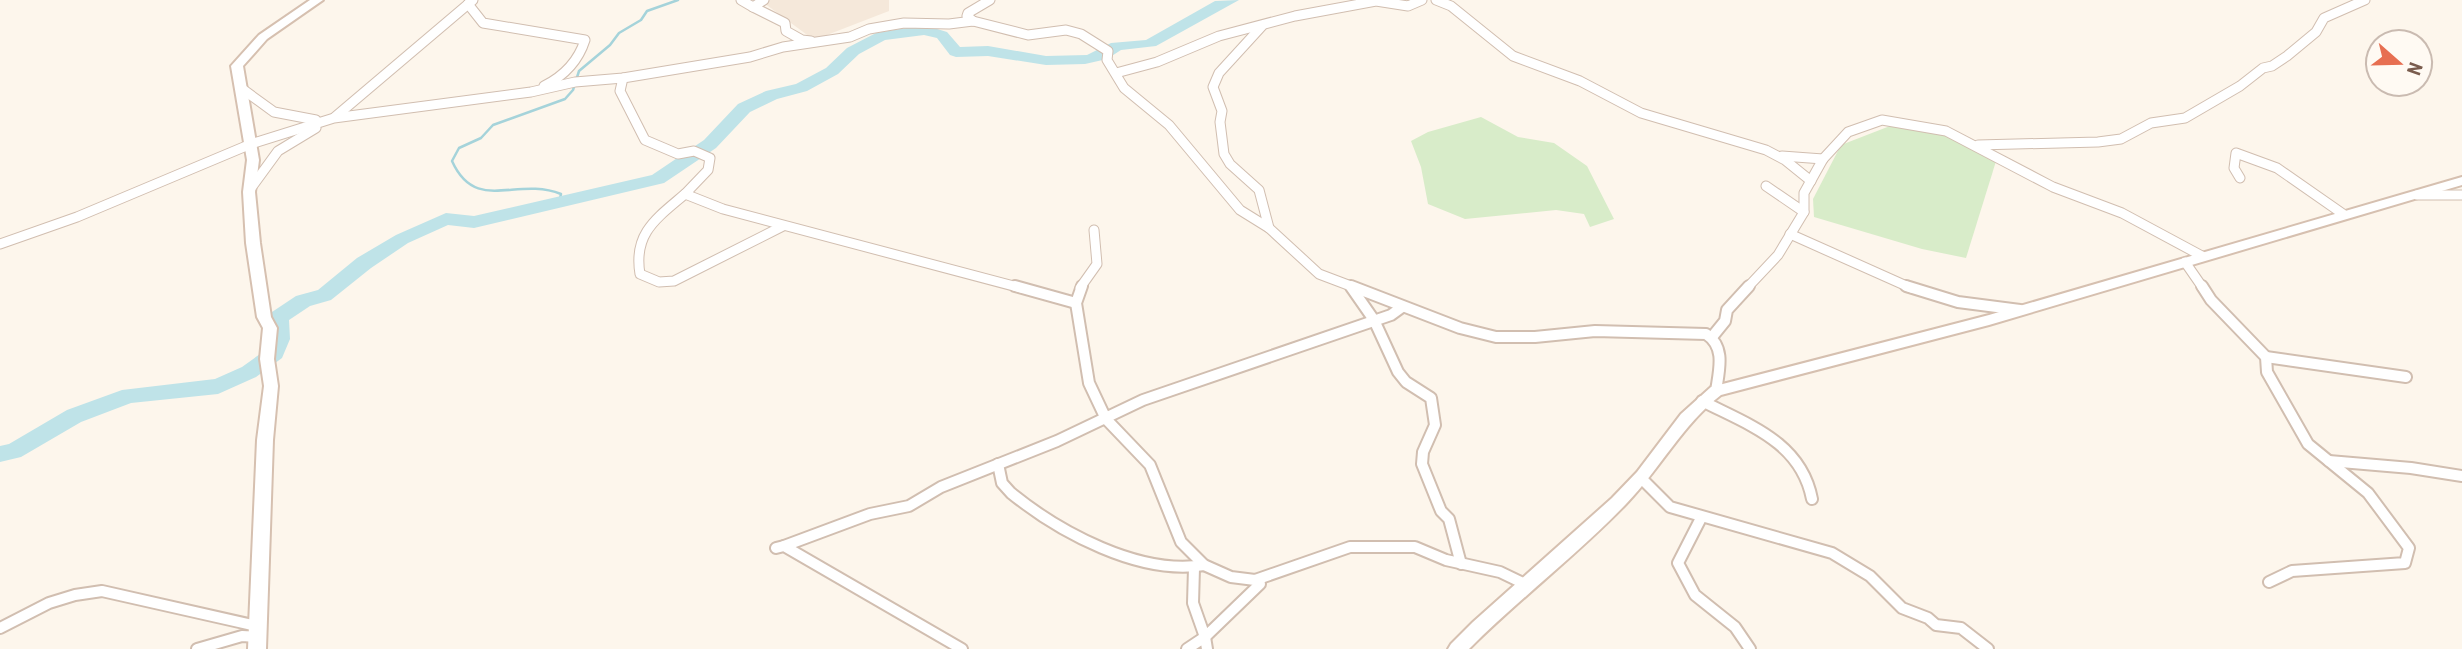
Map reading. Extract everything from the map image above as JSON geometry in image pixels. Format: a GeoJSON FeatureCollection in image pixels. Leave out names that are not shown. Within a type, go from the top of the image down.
{"type":"FeatureCollection","features":[{"type":"Feature","properties":{"kind":"street"},"geometry":{"type":"LineString","coordinates":[[257,637],[265,440],[271,386],[267,359],[270,328],[264,317],[253,243],[249,192],[253,160],[237,66],[245,54],[267,34],[318,0]]}},
{"type":"Feature","properties":{"kind":"street"},"geometry":{"type":"LineString","coordinates":[[741,0],[785,23],[786,31],[802,40],[815,42]]}},
{"type":"Feature","properties":{"kind":"street"},"geometry":{"type":"LineString","coordinates":[[754,7],[764,0]]}},
{"type":"Feature","properties":{"kind":"street"},"geometry":{"type":"LineString","coordinates":[[973,21],[967,16],[968,13],[990,0]]}},
{"type":"Feature","properties":{"kind":"street"},"geometry":{"type":"LineString","coordinates":[[1116,73],[1157,62],[1219,36],[1294,16],[1376,1],[1408,6],[1422,0]]}},
{"type":"Feature","properties":{"kind":"street"},"geometry":{"type":"LineString","coordinates":[[1436,0],[1451,6],[1513,56],[1580,81],[1641,113],[1782,156],[1823,159]]}},
{"type":"Feature","properties":{"kind":"street"},"geometry":{"type":"LineString","coordinates":[[1975,145],[2122,139],[2151,123],[2185,118],[2240,86],[2263,68],[2272,66],[2287,56],[2316,32],[2324,18],[2365,0]]}},
{"type":"Feature","properties":{"kind":"street"},"geometry":{"type":"LineString","coordinates":[[249,192],[278,151],[334,118],[471,2],[483,23],[585,40],[582,52],[573,66],[548,84],[531,92]]}},
{"type":"Feature","properties":{"kind":"street"},"geometry":{"type":"LineString","coordinates":[[241,88],[251,92],[263,107],[291,118],[334,118],[531,92],[575,82],[623,78],[750,57],[783,47],[904,23],[949,24],[973,21],[1028,35],[1066,30],[1081,34],[1108,51],[1107,60],[1124,88],[1169,125],[1240,209],[1269,228],[1319,274],[1460,328],[1496,337],[1535,337],[1595,331],[1706,334],[1712,337],[1721,350],[1716,391]]}},
{"type":"Feature","properties":{"kind":"street"},"geometry":{"type":"LineString","coordinates":[[1262,26],[1219,73],[1213,87],[1222,111],[1220,122],[1224,154],[1230,164],[1259,190],[1269,228]]}},
{"type":"Feature","properties":{"kind":"street"},"geometry":{"type":"LineString","coordinates":[[623,78],[620,91],[645,140],[678,154],[694,150],[709,158],[708,170],[643,231],[637,266],[640,274],[648,279],[674,281],[783,226]]}},
{"type":"Feature","properties":{"kind":"street"},"geometry":{"type":"LineString","coordinates":[[0,244],[77,218],[251,144],[334,118]]}},
{"type":"Feature","properties":{"kind":"street"},"geometry":{"type":"LineString","coordinates":[[1712,337],[1725,321],[1727,310],[1778,255],[1804,212],[1804,193],[1823,159],[1848,132],[1882,120],[1946,131],[2053,187],[2122,214],[2202,256]]}},
{"type":"Feature","properties":{"kind":"street"},"geometry":{"type":"LineString","coordinates":[[2240,178],[2234,168],[2236,153],[2277,168],[2343,214]]}},
{"type":"Feature","properties":{"kind":"street"},"geometry":{"type":"LineString","coordinates":[[1782,156],[1811,181]]}},
{"type":"Feature","properties":{"kind":"street"},"geometry":{"type":"LineString","coordinates":[[1457,649],[1641,478],[1661,449],[1702,401],[1716,391],[2024,310],[2462,181]]}},
{"type":"Feature","properties":{"kind":"street"},"geometry":{"type":"LineString","coordinates":[[1766,186],[1804,212]]}},
{"type":"Feature","properties":{"kind":"street"},"geometry":{"type":"LineString","coordinates":[[685,194],[706,206],[766,219],[783,226],[1076,303]]}},
{"type":"Feature","properties":{"kind":"street"},"geometry":{"type":"LineString","coordinates":[[2412,195],[2462,195]]}},
{"type":"Feature","properties":{"kind":"street"},"geometry":{"type":"LineString","coordinates":[[1094,230],[1097,264],[1079,289],[1076,303],[1088,383],[1105,419],[1150,466],[1181,542],[1199,566],[1192,603],[1206,643]]}},
{"type":"Feature","properties":{"kind":"street"},"geometry":{"type":"LineString","coordinates":[[1790,234],[1896,285],[1970,306],[2024,310]]}},
{"type":"Feature","properties":{"kind":"street"},"geometry":{"type":"LineString","coordinates":[[2185,262],[2211,300],[2266,357],[2406,377]]}},
{"type":"Feature","properties":{"kind":"street"},"geometry":{"type":"LineString","coordinates":[[1351,287],[1374,320],[1398,372],[1406,382],[1431,398],[1435,425],[1423,452],[1422,464],[1441,511],[1449,520],[1461,564]]}},
{"type":"Feature","properties":{"kind":"street"},"geometry":{"type":"LineString","coordinates":[[962,649],[780,547],[870,514],[909,506],[942,486],[1105,419],[1143,400],[1391,315],[1402,307]]}},
{"type":"Feature","properties":{"kind":"street"},"geometry":{"type":"LineString","coordinates":[[2266,357],[2267,372],[2308,443],[2368,493],[2409,548],[2405,563],[2292,571],[2269,582]]}},
{"type":"Feature","properties":{"kind":"street"},"geometry":{"type":"LineString","coordinates":[[1702,401],[1782,444],[1795,458],[1812,486],[1812,499]]}},
{"type":"Feature","properties":{"kind":"street"},"geometry":{"type":"LineString","coordinates":[[2328,461],[2412,468],[2462,476]]}},
{"type":"Feature","properties":{"kind":"street"},"geometry":{"type":"LineString","coordinates":[[998,464],[1002,484],[1016,498],[1070,535],[1132,558],[1164,566],[1199,566],[1231,577],[1255,580],[1350,547],[1378,545],[1415,547],[1461,564],[1500,572],[1527,585]]}},
{"type":"Feature","properties":{"kind":"street"},"geometry":{"type":"LineString","coordinates":[[1641,478],[1670,507],[1701,518],[1832,553],[1870,576],[1902,608],[1928,618],[1936,625],[1961,628],[1988,649]]}},
{"type":"Feature","properties":{"kind":"street"},"geometry":{"type":"LineString","coordinates":[[1701,518],[1678,563],[1695,595],[1735,627],[1750,649]]}},
{"type":"Feature","properties":{"kind":"street"},"geometry":{"type":"LineString","coordinates":[[1187,649],[1206,643],[1260,584]]}},
{"type":"Feature","properties":{"kind":"street"},"geometry":{"type":"LineString","coordinates":[[0,628],[28,611],[79,592],[102,591],[257,637]]}},
{"type":"Feature","properties":{"kind":"street"},"geometry":{"type":"LineString","coordinates":[[197,649],[242,636],[257,637]]}},
{"type":"Feature","properties":{"kind":"shaded area"},"geometry":{"type":"Polygon","coordinates":[[[770,0],[889,0],[889,11],[814,40],[764,3],[770,0]]]}},
{"type":"Feature","properties":{"kind":"green space"},"geometry":{"type":"Polygon","coordinates":[[[1481,117],[1518,137],[1554,143],[1587,166],[1614,219],[1590,227],[1584,214],[1556,210],[1465,219],[1428,204],[1421,167],[1411,141],[1428,132],[1481,117]]]}},
{"type":"Feature","properties":{"kind":"green space"},"geometry":{"type":"Polygon","coordinates":[[[1890,126],[1943,133],[1997,158],[1966,258],[1922,249],[1814,217],[1813,199],[1841,145],[1890,126]]]}},
{"type":"Feature","properties":{"kind":"waterway"},"geometry":{"type":"LineString","coordinates":[[559,203],[561,194],[544,190],[499,191],[473,186],[462,177],[452,161],[459,148],[481,138],[493,125],[565,99],[573,90],[579,71],[610,45],[619,33],[641,20],[647,11],[678,0]]}},
{"type":"Feature","properties":{"kind":"waterway"},"geometry":{"type":"LineString","coordinates":[[0,454],[14,451],[74,416],[129,395],[218,386],[249,372],[275,353],[280,339],[279,317],[303,301],[324,295],[364,263],[402,239],[446,219],[474,222],[658,179],[710,144],[744,108],[772,95],[801,88],[832,71],[853,51],[881,36],[924,30],[942,35],[956,52],[988,51],[1046,60],[1085,60],[1101,56],[1116,47],[1151,43],[1210,9],[1232,0]]}}]}
